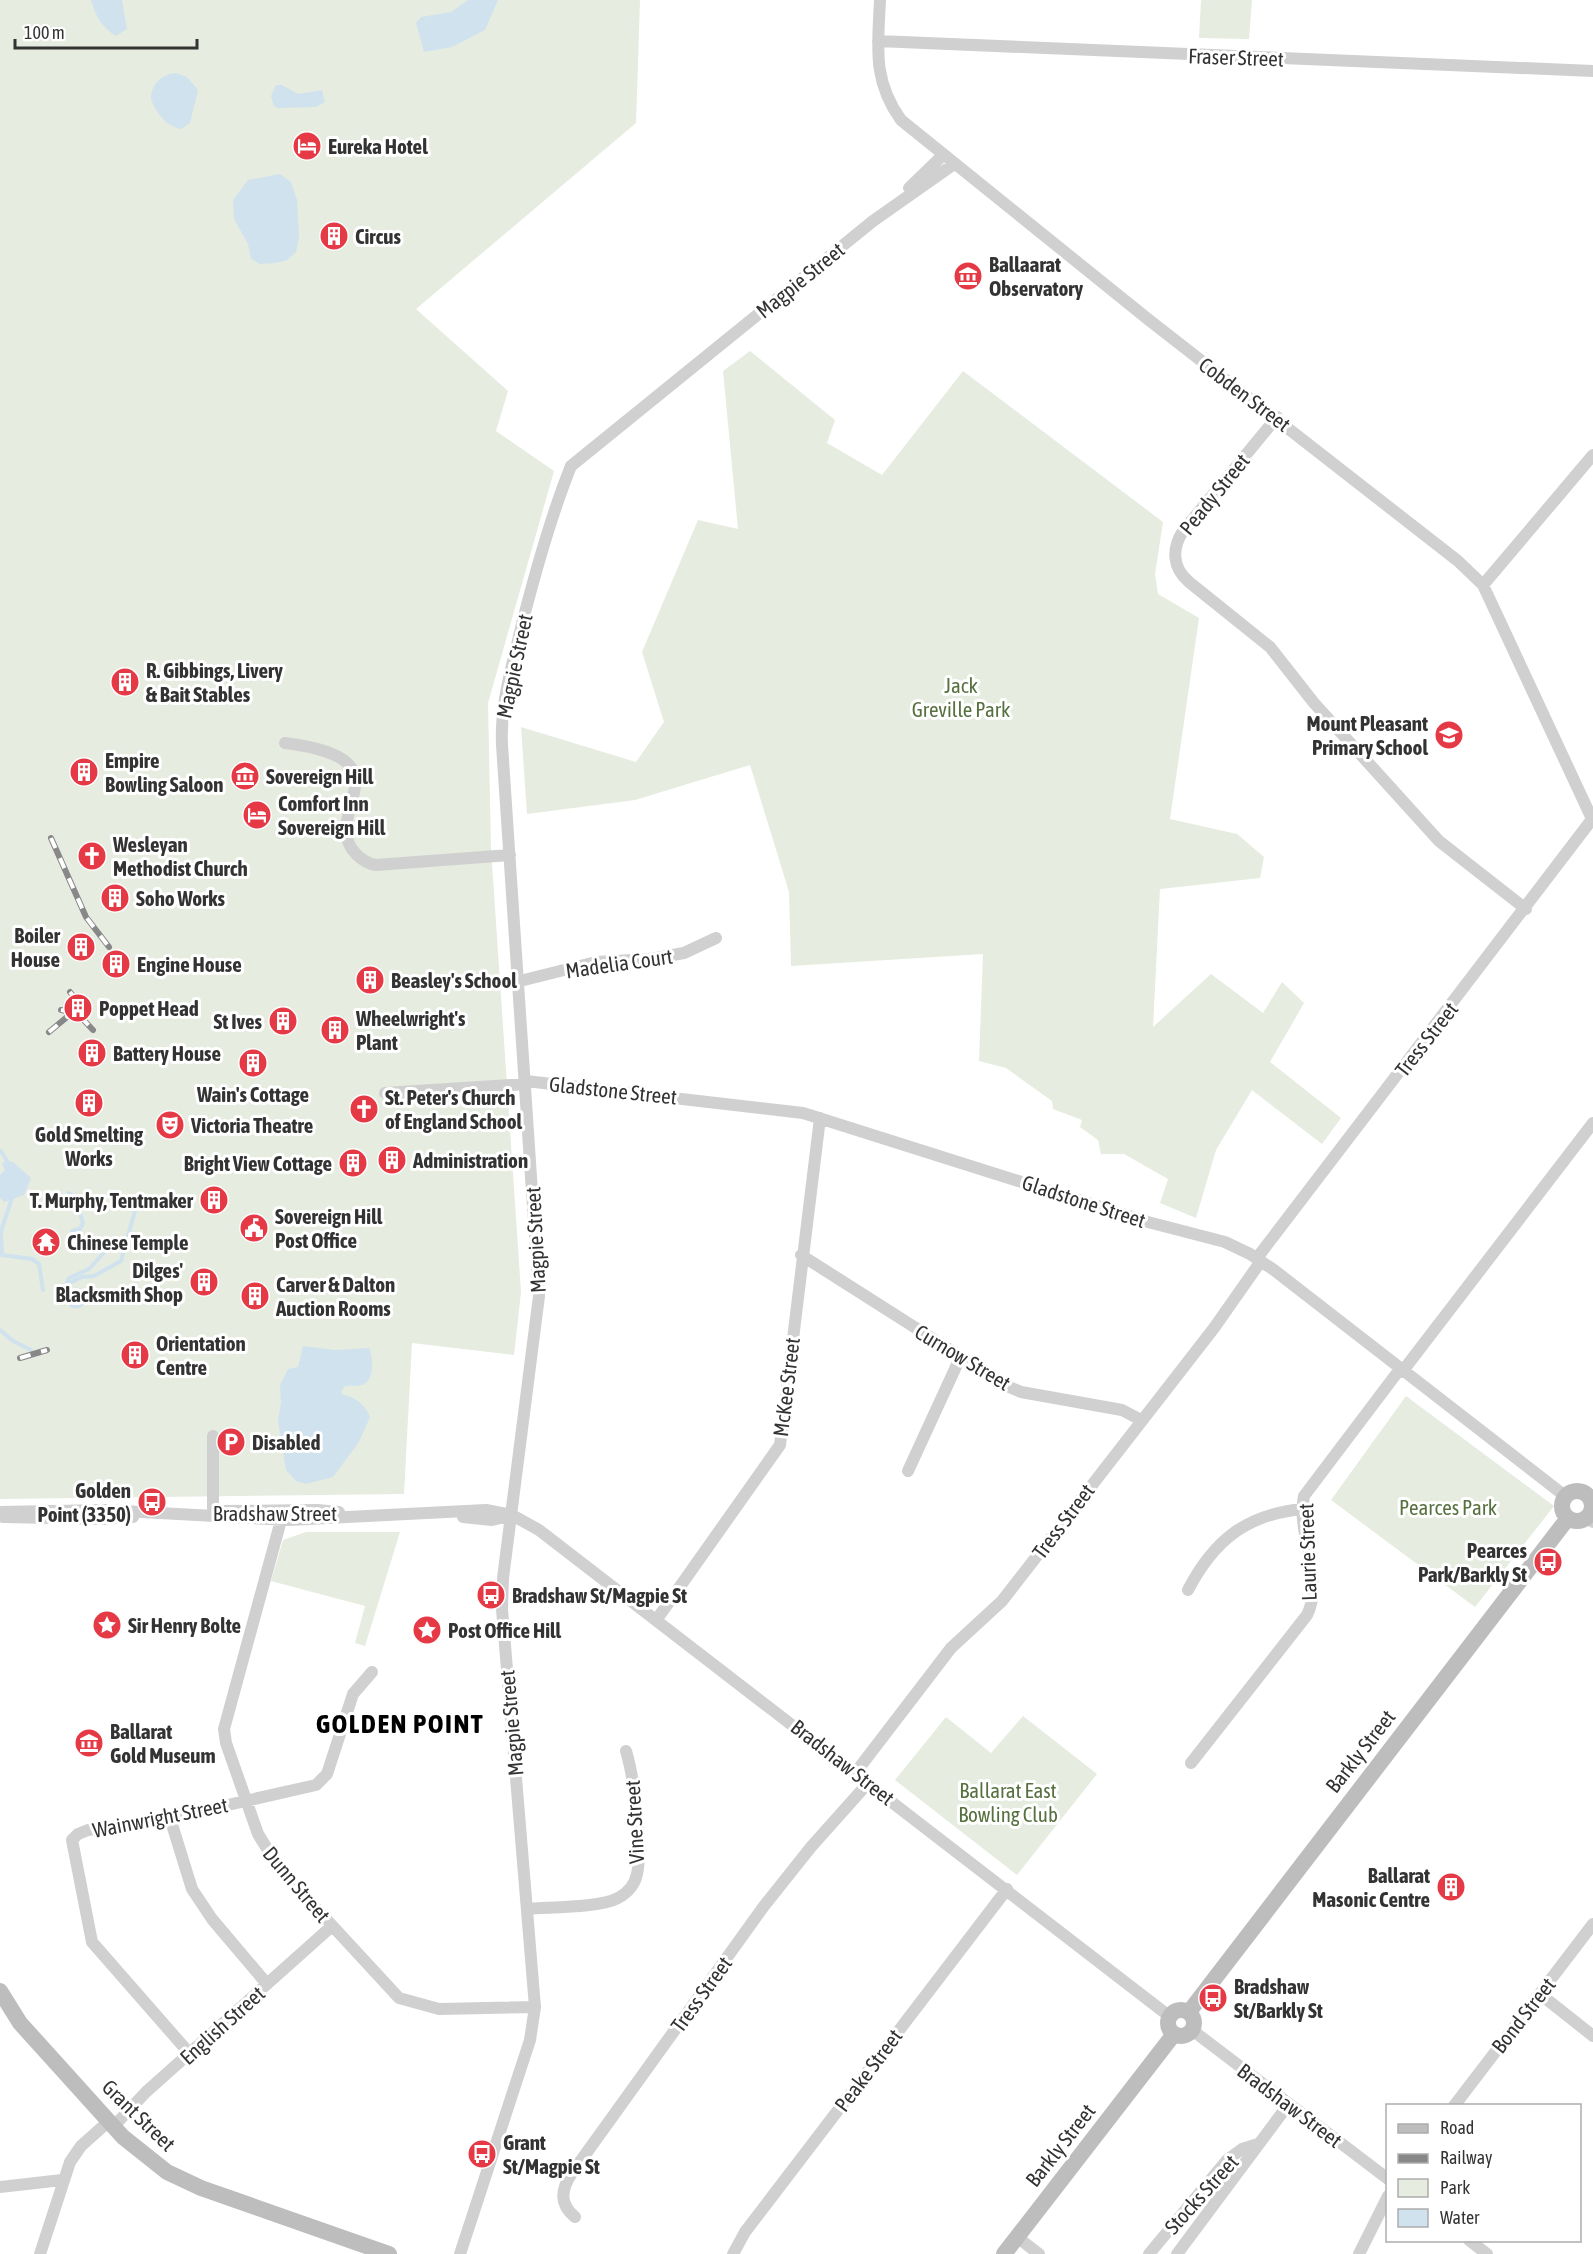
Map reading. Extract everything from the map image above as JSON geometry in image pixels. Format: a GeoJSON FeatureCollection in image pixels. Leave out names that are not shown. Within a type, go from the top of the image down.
{"type":"FeatureCollection","features":[{"type":"Feature","properties":{"kind":"main road"},"geometry":{"type":"LineString","coordinates":[[1590,1490],[1592,1505],[1590,1519],[1578,1521],[1568,1518],[1562,1507],[1565,1496],[1574,1491],[1590,1490]]}},
{"type":"Feature","properties":{"kind":"main road","name":"Barkly Street"},"geometry":{"type":"LineString","coordinates":[[1189,2012],[1568,1518]]}},
{"type":"Feature","properties":{"kind":"main road","name":"Grant Street"},"geometry":{"type":"LineString","coordinates":[[0,1991],[20,2023],[111,2124],[148,2159],[185,2182],[388,2254]]}},
{"type":"Feature","properties":{"kind":"main road"},"geometry":{"type":"LineString","coordinates":[[1178,2010],[1189,2012],[1194,2020],[1192,2030],[1184,2036],[1174,2034],[1168,2026],[1170,2016],[1178,2010]]}},
{"type":"Feature","properties":{"kind":"main road","name":"Barkly Street"},"geometry":{"type":"LineString","coordinates":[[1004,2254],[1174,2034]]}},
{"type":"Feature","properties":{"kind":"street","name":"Cobden Street"},"geometry":{"type":"LineString","coordinates":[[880,0],[879,78],[889,102],[901,120],[1175,340],[1277,417],[1458,561],[1483,585],[1593,820]]}},
{"type":"Feature","properties":{"kind":"street","name":"Fraser Street"},"geometry":{"type":"LineString","coordinates":[[878,41],[1593,71]]}},
{"type":"Feature","properties":{"kind":"street","name":"Magpie Street"},"geometry":{"type":"LineString","coordinates":[[873,221],[943,155]]}},
{"type":"Feature","properties":{"kind":"street","name":"Magpie Street"},"geometry":{"type":"LineString","coordinates":[[460,2254],[530,2040],[535,2007],[502,1609],[539,1296],[520,981],[502,745],[502,706],[554,508],[571,466],[873,221],[954,164]]}},
{"type":"Feature","properties":{"kind":"street","name":"Peady Street"},"geometry":{"type":"LineString","coordinates":[[1277,417],[1179,537],[1174,557],[1176,566],[1184,578],[1270,647],[1314,703],[1439,841],[1526,909]]}},
{"type":"Feature","properties":{"kind":"street"},"geometry":{"type":"LineString","coordinates":[[1483,585],[1593,455]]}},
{"type":"Feature","properties":{"kind":"street"},"geometry":{"type":"LineString","coordinates":[[285,743],[321,748],[340,756],[350,767],[356,780],[356,790],[347,833],[352,849],[367,862],[375,865],[510,855]]}},
{"type":"Feature","properties":{"kind":"street","name":"Tress Street"},"geometry":{"type":"LineString","coordinates":[[856,1772],[951,1648],[1002,1601],[1214,1328],[1259,1260],[1593,820]]}},
{"type":"Feature","properties":{"kind":"street","name":"Madelia Court"},"geometry":{"type":"LineString","coordinates":[[520,981],[597,962],[650,959],[684,953],[716,938]]}},
{"type":"Feature","properties":{"kind":"street","name":"Gladstone Street"},"geometry":{"type":"LineString","coordinates":[[385,1093],[409,1094],[526,1083],[779,1109],[820,1118],[1148,1222],[1217,1240],[1259,1260],[1565,1496]]}},
{"type":"Feature","properties":{"kind":"street","name":"McKee Street"},"geometry":{"type":"LineString","coordinates":[[657,1620],[780,1445],[801,1255],[820,1118]]}},
{"type":"Feature","properties":{"kind":"street","name":"Laurie Street"},"geometry":{"type":"LineString","coordinates":[[1191,1763],[1309,1611],[1313,1589],[1303,1509],[1304,1496],[1309,1487],[1593,1123]]}},
{"type":"Feature","properties":{"kind":"street","name":"Curnow Street"},"geometry":{"type":"LineString","coordinates":[[801,1255],[960,1358],[1014,1389],[1122,1410],[1141,1420]]}},
{"type":"Feature","properties":{"kind":"street"},"geometry":{"type":"LineString","coordinates":[[908,1471],[960,1358]]}},
{"type":"Feature","properties":{"kind":"street"},"geometry":{"type":"LineString","coordinates":[[213,1436],[213,1512]]}},
{"type":"Feature","properties":{"kind":"street"},"geometry":{"type":"LineString","coordinates":[[1188,1590],[1219,1546],[1244,1524],[1270,1514],[1303,1509]]}},
{"type":"Feature","properties":{"kind":"street","name":"Bradshaw Street"},"geometry":{"type":"LineString","coordinates":[[0,1512],[282,1516],[316,1510],[360,1514],[436,1514],[492,1520],[512,1515],[539,1530],[1170,2016]]}},
{"type":"Feature","properties":{"kind":"street","name":"Bradshaw Street"},"geometry":{"type":"LineString","coordinates":[[190,1514],[213,1512],[282,1516]]}},
{"type":"Feature","properties":{"kind":"street","name":"Bradshaw Street"},"geometry":{"type":"LineString","coordinates":[[0,1517],[75,1514]]}},
{"type":"Feature","properties":{"kind":"street","name":"Dunn Street"},"geometry":{"type":"LineString","coordinates":[[282,1516],[224,1729],[226,1743],[260,1840],[269,1856],[394,1994],[402,1999],[439,2009],[535,2007]]}},
{"type":"Feature","properties":{"kind":"street","name":"Wainwright Street"},"geometry":{"type":"LineString","coordinates":[[190,2054],[92,1942],[72,1847],[75,1836],[88,1830],[170,1818],[312,1787],[322,1781],[329,1768],[352,1696],[372,1672]]}},
{"type":"Feature","properties":{"kind":"street","name":"Vine Street"},"geometry":{"type":"LineString","coordinates":[[527,1909],[606,1902],[620,1897],[635,1879],[638,1861],[634,1780],[626,1751]]}},
{"type":"Feature","properties":{"kind":"street","name":"Tress Street"},"geometry":{"type":"LineString","coordinates":[[575,2217],[566,2209],[563,2200],[564,2187],[572,2173],[764,1906],[811,1847],[869,1782]]}},
{"type":"Feature","properties":{"kind":"street"},"geometry":{"type":"LineString","coordinates":[[170,1818],[192,1889],[212,1918],[267,1984]]}},
{"type":"Feature","properties":{"kind":"street","name":"Peake Street"},"geometry":{"type":"LineString","coordinates":[[733,2254],[745,2232],[1007,1889]]}},
{"type":"Feature","properties":{"kind":"street","name":"Bond Street"},"geometry":{"type":"LineString","coordinates":[[1456,2104],[1593,1924]]}},
{"type":"Feature","properties":{"kind":"street","name":"English Street"},"geometry":{"type":"LineString","coordinates":[[40,2254],[62,2181],[77,2151],[111,2124],[332,1926]]}},
{"type":"Feature","properties":{"kind":"street"},"geometry":{"type":"LineString","coordinates":[[1540,1994],[1593,2036]]}},
{"type":"Feature","properties":{"kind":"street","name":"Bradshaw Street"},"geometry":{"type":"LineString","coordinates":[[1192,2030],[1386,2178]]}},
{"type":"Feature","properties":{"kind":"street","name":"Stocks Street"},"geometry":{"type":"LineString","coordinates":[[1177,2254],[1288,2105]]}},
{"type":"Feature","properties":{"kind":"street","name":"Stocks Street"},"geometry":{"type":"LineString","coordinates":[[1149,2254],[1220,2168],[1239,2150],[1258,2144]]}},
{"type":"Feature","properties":{"kind":"street"},"geometry":{"type":"LineString","coordinates":[[0,2187],[62,2181]]}},
{"type":"Feature","properties":{"kind":"street"},"geometry":{"type":"LineString","coordinates":[[1359,2254],[1386,2200]]}},
{"type":"Feature","properties":{"kind":"street"},"geometry":{"type":"LineString","coordinates":[[1017,2237],[1040,2254]]}},
{"type":"Feature","properties":{"kind":"street"},"geometry":{"type":"LineString","coordinates":[[1470,2242],[1487,2254]]}},
{"type":"Feature","properties":{"kind":"green space","name":"Sovereign Hill"},"geometry":{"type":"Polygon","coordinates":[[[0,0],[640,0],[636,123],[416,309],[508,391],[496,431],[554,471],[488,703],[491,849],[521,1292],[514,1355],[412,1343],[404,1494],[0,1499],[0,0]]]}},
{"type":"Feature","properties":{"kind":"green space"},"geometry":{"type":"Polygon","coordinates":[[[1201,0],[1252,0],[1249,39],[1199,38],[1201,0]]]}},
{"type":"Feature","properties":{"kind":"green space","name":"Jack Greville Park"},"geometry":{"type":"Polygon","coordinates":[[[750,351],[835,420],[827,443],[882,475],[963,371],[1163,522],[1155,574],[1158,594],[1199,618],[1170,819],[1237,834],[1264,857],[1260,878],[1160,889],[1153,1027],[1211,974],[1263,1013],[1282,982],[1304,1003],[1270,1062],[1341,1118],[1322,1144],[1252,1090],[1216,1150],[1196,1218],[1160,1203],[1168,1179],[1124,1154],[1101,1154],[1098,1140],[1080,1127],[1082,1120],[1053,1109],[1052,1101],[1006,1068],[979,1061],[983,954],[791,966],[789,892],[750,765],[635,800],[527,814],[521,727],[636,762],[664,722],[642,652],[698,520],[738,529],[723,371],[750,351]]]}},
{"type":"Feature","properties":{"kind":"green space","name":"Pearces Park"},"geometry":{"type":"Polygon","coordinates":[[[1406,1396],[1554,1506],[1475,1607],[1331,1500],[1406,1396]]]}},
{"type":"Feature","properties":{"kind":"green space"},"geometry":{"type":"Polygon","coordinates":[[[306,1532],[400,1532],[365,1646],[355,1643],[365,1606],[271,1581],[283,1540],[306,1532]]]}},
{"type":"Feature","properties":{"kind":"green space","name":"Ballarat East Bowling Club"},"geometry":{"type":"Polygon","coordinates":[[[1023,1716],[1097,1774],[1017,1875],[895,1780],[946,1717],[991,1753],[1023,1716]]]}},
{"type":"Feature","properties":{"kind":"water"},"geometry":{"type":"Polygon","coordinates":[[[91,0],[122,0],[127,29],[116,36],[111,33],[100,21],[91,0]]]}},
{"type":"Feature","properties":{"kind":"water"},"geometry":{"type":"Polygon","coordinates":[[[468,0],[498,0],[485,30],[452,47],[424,52],[416,23],[421,17],[451,12],[468,0]]]}},
{"type":"Feature","properties":{"kind":"water"},"geometry":{"type":"Polygon","coordinates":[[[176,73],[187,77],[198,90],[190,123],[181,129],[162,118],[151,99],[155,84],[166,75],[176,73]]]}},
{"type":"Feature","properties":{"kind":"water"},"geometry":{"type":"Polygon","coordinates":[[[276,85],[282,85],[298,94],[322,90],[325,102],[316,107],[278,108],[274,106],[271,96],[276,85]]]}},
{"type":"Feature","properties":{"kind":"water"},"geometry":{"type":"Polygon","coordinates":[[[280,174],[291,182],[297,200],[299,238],[296,252],[287,260],[260,264],[251,259],[248,244],[234,219],[233,200],[248,180],[280,174]]]}},
{"type":"Feature","properties":{"kind":"water"},"geometry":{"type":"Polygon","coordinates":[[[13,1162],[31,1178],[24,1195],[4,1202],[0,1198],[0,1175],[5,1170],[2,1163],[13,1162]]]}},
{"type":"Feature","properties":{"kind":"water"},"geometry":{"type":"Polygon","coordinates":[[[303,1346],[335,1350],[369,1348],[372,1362],[368,1381],[360,1385],[345,1386],[341,1392],[360,1402],[370,1417],[359,1442],[333,1477],[306,1484],[296,1481],[286,1470],[278,1420],[281,1403],[280,1385],[288,1369],[298,1367],[303,1346]]]}},
{"type":"Feature","properties":{"kind":"waterway"},"geometry":{"type":"LineString","coordinates":[[1,1151],[7,1161]]}},
{"type":"Feature","properties":{"kind":"waterway"},"geometry":{"type":"LineString","coordinates":[[69,1193],[76,1200],[83,1223],[80,1229],[72,1231]]}},
{"type":"Feature","properties":{"kind":"waterway"},"geometry":{"type":"LineString","coordinates":[[12,1198],[1,1231],[2,1255],[32,1259],[39,1264],[43,1290]]}},
{"type":"Feature","properties":{"kind":"waterway"},"geometry":{"type":"LineString","coordinates":[[58,1288],[82,1277],[94,1276],[121,1261],[138,1200]]}},
{"type":"Feature","properties":{"kind":"waterway"},"geometry":{"type":"LineString","coordinates":[[67,1283],[69,1278],[89,1269],[109,1247],[154,1242]]}},
{"type":"Feature","properties":{"kind":"waterway"},"geometry":{"type":"LineString","coordinates":[[76,1294],[80,1298],[76,1302],[72,1298],[76,1294]]}},
{"type":"Feature","properties":{"kind":"waterway"},"geometry":{"type":"LineString","coordinates":[[0,1330],[13,1341],[31,1350]]}},
{"type":"Feature","properties":{"kind":"railway"},"geometry":{"type":"LineString","coordinates":[[51,838],[86,917],[109,947]]}},
{"type":"Feature","properties":{"kind":"railway"},"geometry":{"type":"LineString","coordinates":[[70,992],[78,1002]]}},
{"type":"Feature","properties":{"kind":"railway"},"geometry":{"type":"LineString","coordinates":[[61,1010],[77,1013],[93,1030]]}},
{"type":"Feature","properties":{"kind":"railway"},"geometry":{"type":"LineString","coordinates":[[49,1032],[73,1012]]}},
{"type":"Feature","properties":{"kind":"railway"},"geometry":{"type":"LineString","coordinates":[[20,1358],[47,1350]]}},
{"type":"Feature","properties":{"kind":"place","name":"Eureka Hotel"},"geometry":{"type":"Point","coordinates":[307,146]}},
{"type":"Feature","properties":{"kind":"place","name":"Circus"},"geometry":{"type":"Point","coordinates":[334,236]}},
{"type":"Feature","properties":{"kind":"place","name":"Ballaarat Observatory"},"geometry":{"type":"Point","coordinates":[968,276]}},
{"type":"Feature","properties":{"kind":"place","name":"R. Gibbings, Livery & Bait Stables"},"geometry":{"type":"Point","coordinates":[125,682]}},
{"type":"Feature","properties":{"kind":"place","name":"Mount Pleasant Primary School"},"geometry":{"type":"Point","coordinates":[1449,735]}},
{"type":"Feature","properties":{"kind":"place","name":"Empire Bowling Saloon"},"geometry":{"type":"Point","coordinates":[84,772]}},
{"type":"Feature","properties":{"kind":"place","name":"Sovereign Hill"},"geometry":{"type":"Point","coordinates":[245,776]}},
{"type":"Feature","properties":{"kind":"place","name":"Comfort Inn Sovereign Hill"},"geometry":{"type":"Point","coordinates":[257,815]}},
{"type":"Feature","properties":{"kind":"place","name":"Wesleyan Methodist Church"},"geometry":{"type":"Point","coordinates":[92,856]}},
{"type":"Feature","properties":{"kind":"place","name":"Soho Works"},"geometry":{"type":"Point","coordinates":[115,898]}},
{"type":"Feature","properties":{"kind":"place","name":"Boiler House"},"geometry":{"type":"Point","coordinates":[81,947]}},
{"type":"Feature","properties":{"kind":"place","name":"Engine House"},"geometry":{"type":"Point","coordinates":[116,964]}},
{"type":"Feature","properties":{"kind":"place","name":"Beasley's School"},"geometry":{"type":"Point","coordinates":[370,980]}},
{"type":"Feature","properties":{"kind":"place","name":"Poppet Head"},"geometry":{"type":"Point","coordinates":[78,1008]}},
{"type":"Feature","properties":{"kind":"place","name":"St Ives"},"geometry":{"type":"Point","coordinates":[283,1021]}},
{"type":"Feature","properties":{"kind":"place","name":"Wheelwright's Plant"},"geometry":{"type":"Point","coordinates":[335,1030]}},
{"type":"Feature","properties":{"kind":"place","name":"Battery House"},"geometry":{"type":"Point","coordinates":[92,1053]}},
{"type":"Feature","properties":{"kind":"place","name":"Wain's Cottage"},"geometry":{"type":"Point","coordinates":[253,1063]}},
{"type":"Feature","properties":{"kind":"place","name":"Gold Smelting Works"},"geometry":{"type":"Point","coordinates":[89,1103]}},
{"type":"Feature","properties":{"kind":"place","name":"St. Peter's Church of England School"},"geometry":{"type":"Point","coordinates":[364,1109]}},
{"type":"Feature","properties":{"kind":"place","name":"Victoria Theatre"},"geometry":{"type":"Point","coordinates":[170,1125]}},
{"type":"Feature","properties":{"kind":"place","name":"Administration"},"geometry":{"type":"Point","coordinates":[392,1160]}},
{"type":"Feature","properties":{"kind":"place","name":"Bright View Cottage"},"geometry":{"type":"Point","coordinates":[353,1163]}},
{"type":"Feature","properties":{"kind":"place","name":"T. Murphy, Tentmaker"},"geometry":{"type":"Point","coordinates":[214,1200]}},
{"type":"Feature","properties":{"kind":"place","name":"Sovereign Hill Post Office"},"geometry":{"type":"Point","coordinates":[254,1228]}},
{"type":"Feature","properties":{"kind":"place","name":"Chinese Temple"},"geometry":{"type":"Point","coordinates":[46,1242]}},
{"type":"Feature","properties":{"kind":"place","name":"Dilges' Blacksmith Shop"},"geometry":{"type":"Point","coordinates":[204,1282]}},
{"type":"Feature","properties":{"kind":"place","name":"Carver & Dalton Auction Rooms"},"geometry":{"type":"Point","coordinates":[255,1296]}},
{"type":"Feature","properties":{"kind":"place","name":"Orientation Centre"},"geometry":{"type":"Point","coordinates":[135,1355]}},
{"type":"Feature","properties":{"kind":"place","name":"Disabled"},"geometry":{"type":"Point","coordinates":[231,1442]}},
{"type":"Feature","properties":{"kind":"place","name":"Golden Point (3350)"},"geometry":{"type":"Point","coordinates":[152,1502]}},
{"type":"Feature","properties":{"kind":"place","name":"Pearces Park/Barkly St"},"geometry":{"type":"Point","coordinates":[1548,1562]}},
{"type":"Feature","properties":{"kind":"place","name":"Bradshaw St/Magpie St"},"geometry":{"type":"Point","coordinates":[491,1595]}},
{"type":"Feature","properties":{"kind":"place","name":"Sir Henry Bolte"},"geometry":{"type":"Point","coordinates":[107,1625]}},
{"type":"Feature","properties":{"kind":"place","name":"Post Office Hill"},"geometry":{"type":"Point","coordinates":[427,1630]}},
{"type":"Feature","properties":{"kind":"place","name":"Ballarat Gold Museum"},"geometry":{"type":"Point","coordinates":[89,1743]}},
{"type":"Feature","properties":{"kind":"place","name":"Ballarat Masonic Centre"},"geometry":{"type":"Point","coordinates":[1451,1887]}},
{"type":"Feature","properties":{"kind":"place","name":"Bradshaw St/Barkly St"},"geometry":{"type":"Point","coordinates":[1213,1998]}},
{"type":"Feature","properties":{"kind":"place","name":"Grant St/Magpie St"},"geometry":{"type":"Point","coordinates":[482,2154]}},
{"type":"Feature","properties":{"kind":"district","name":"GOLDEN POINT"},"geometry":{"type":"Point","coordinates":[400,1723]}}]}
